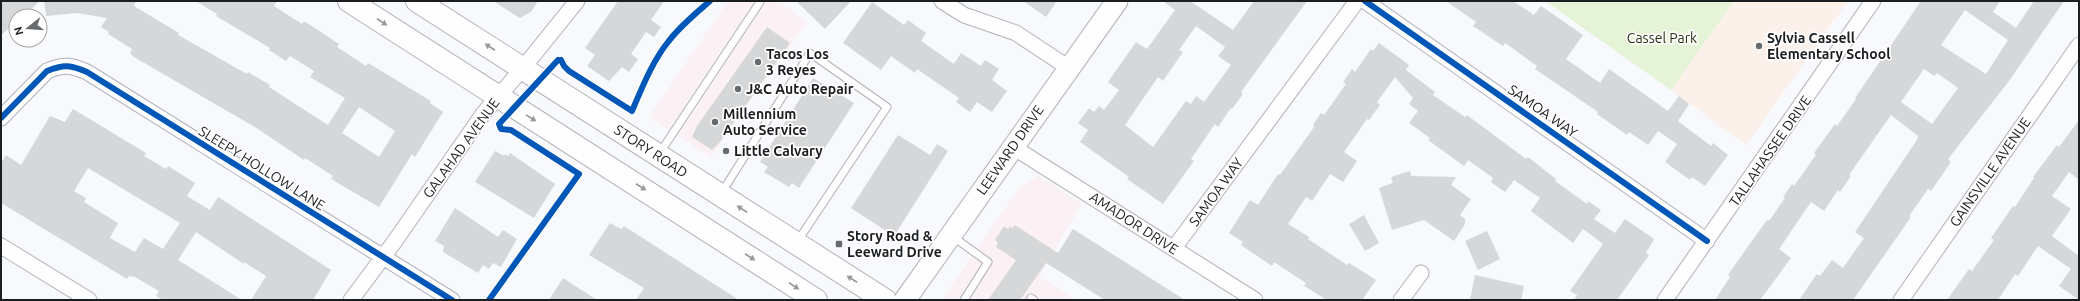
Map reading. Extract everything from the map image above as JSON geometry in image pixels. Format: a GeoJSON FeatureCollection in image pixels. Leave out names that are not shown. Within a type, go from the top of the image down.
{"type":"FeatureCollection","features":[{"type":"Feature","properties":{"kind":"main road"},"geometry":{"type":"LineString","coordinates":[[349,1],[498,97],[592,155],[816,300]]}},
{"type":"Feature","properties":{"kind":"main road","name":"STORY ROAD"},"geometry":{"type":"LineString","coordinates":[[417,1],[885,300]]}},
{"type":"Feature","properties":{"kind":"street","name":"GALAHAD AVENUE"},"geometry":{"type":"LineString","coordinates":[[351,300],[384,256],[483,114],[523,68],[577,1]]}},
{"type":"Feature","properties":{"kind":"street"},"geometry":{"type":"LineString","coordinates":[[942,1],[964,15],[1016,33],[1069,68]]}},
{"type":"Feature","properties":{"kind":"street","name":"LEEWARD DRIVE"},"geometry":{"type":"LineString","coordinates":[[905,300],[1117,1]]}},
{"type":"Feature","properties":{"kind":"street","name":"SAMOA WAY"},"geometry":{"type":"LineString","coordinates":[[1174,248],[1357,1]]}},
{"type":"Feature","properties":{"kind":"street","name":"SAMOA WAY"},"geometry":{"type":"LineString","coordinates":[[1365,1],[1707,241]]}},
{"type":"Feature","properties":{"kind":"street","name":"TALLAHASSEE DRIVE"},"geometry":{"type":"LineString","coordinates":[[1665,300],[1873,1]]}},
{"type":"Feature","properties":{"kind":"street","name":"GAINSVILLE AVENUE"},"geometry":{"type":"LineString","coordinates":[[1901,300],[2079,45]]}},
{"type":"Feature","properties":{"kind":"street","name":"SLEEPY HOLLOW LANE"},"geometry":{"type":"LineString","coordinates":[[1,118],[47,71],[57,67],[72,65],[87,72],[384,256],[452,300]]}},
{"type":"Feature","properties":{"kind":"street","name":"AMADOR DRIVE"},"geometry":{"type":"LineString","coordinates":[[1013,147],[1255,300]]}},
{"type":"Feature","properties":{"kind":"street"},"geometry":{"type":"LineString","coordinates":[[1,246],[89,300]]}},
{"type":"Feature","properties":{"kind":"street"},"geometry":{"type":"LineString","coordinates":[[1401,300],[1421,273]]}},
{"type":"Feature","properties":{"kind":"lane"},"geometry":{"type":"LineString","coordinates":[[658,155],[760,2]]}},
{"type":"Feature","properties":{"kind":"lane"},"geometry":{"type":"LineString","coordinates":[[720,195],[810,53],[887,107],[796,243]]}},
{"type":"Feature","properties":{"kind":"lane"},"geometry":{"type":"LineString","coordinates":[[950,235],[988,262],[964,300]]}},
{"type":"Feature","properties":{"kind":"lane"},"geometry":{"type":"LineString","coordinates":[[1030,300],[1031,298],[1034,300]]}},
{"type":"Feature","properties":{"kind":"shaded area"},"geometry":{"type":"Polygon","coordinates":[[[728,1],[778,1],[807,22],[711,157],[649,117],[728,1]]]}},
{"type":"Feature","properties":{"kind":"shaded area","name":"Sylvia Cassell Elementary School"},"geometry":{"type":"Polygon","coordinates":[[[1734,1],[1848,1],[1746,145],[1671,90],[1734,1]]]}},
{"type":"Feature","properties":{"kind":"shaded area"},"geometry":{"type":"Polygon","coordinates":[[[1039,176],[1082,204],[1039,276],[1076,300],[944,300],[943,298],[1019,188],[1039,176]]]}},
{"type":"Feature","properties":{"kind":"green space","name":"Cassel Park"},"geometry":{"type":"Polygon","coordinates":[[[1545,1],[1734,1],[1671,90],[1545,1]]]}},
{"type":"Feature","properties":{"kind":"building"},"geometry":{"type":"Polygon","coordinates":[[[1,1],[40,1],[32,8],[8,8],[8,29],[1,35],[1,1]]]}},
{"type":"Feature","properties":{"kind":"building"},"geometry":{"type":"Polygon","coordinates":[[[44,1],[136,1],[134,6],[179,33],[178,35],[247,74],[248,72],[270,85],[269,87],[328,125],[345,98],[310,77],[314,71],[290,56],[286,61],[269,50],[270,48],[216,16],[217,14],[196,1],[277,1],[274,6],[302,24],[304,21],[339,44],[337,47],[366,66],[368,63],[431,101],[430,103],[443,112],[415,157],[412,154],[379,207],[336,182],[331,178],[333,176],[305,158],[304,160],[258,129],[134,57],[130,53],[132,49],[108,34],[109,32],[101,27],[107,18],[77,13],[48,16],[48,8],[45,8],[44,1]],[[359,107],[342,133],[379,157],[395,131],[359,107]]]}},
{"type":"Feature","properties":{"kind":"building"},"geometry":{"type":"Polygon","coordinates":[[[493,1],[538,1],[531,12],[520,18],[493,1]]]}},
{"type":"Feature","properties":{"kind":"building"},"geometry":{"type":"Polygon","coordinates":[[[618,1],[664,1],[651,20],[661,27],[654,37],[646,32],[631,54],[638,59],[629,72],[622,67],[609,81],[587,66],[595,55],[585,48],[618,1]]]}},
{"type":"Feature","properties":{"kind":"building"},"geometry":{"type":"Polygon","coordinates":[[[796,1],[851,1],[825,29],[796,1]]]}},
{"type":"Feature","properties":{"kind":"building"},"geometry":{"type":"Polygon","coordinates":[[[1023,1],[1057,1],[1046,17],[1023,1]]]}},
{"type":"Feature","properties":{"kind":"building"},"geometry":{"type":"Polygon","coordinates":[[[1163,1],[1190,1],[1233,30],[1254,1],[1307,1],[1241,92],[1243,94],[1232,109],[1231,108],[1218,127],[1215,124],[1191,159],[1194,161],[1163,204],[1127,179],[1129,177],[1080,142],[1088,130],[1078,123],[1089,108],[1094,112],[1099,106],[1104,110],[1119,90],[1108,82],[1136,42],[1147,49],[1175,10],[1163,1]],[[1196,26],[1179,50],[1183,52],[1163,81],[1158,77],[1125,125],[1153,147],[1186,101],[1191,104],[1196,96],[1204,102],[1231,65],[1218,56],[1225,47],[1196,26]]]}},
{"type":"Feature","properties":{"kind":"building"},"geometry":{"type":"Polygon","coordinates":[[[1446,1],[1513,1],[1534,15],[1541,6],[1583,35],[1566,59],[1600,83],[1609,69],[1668,111],[1679,96],[1689,104],[1678,121],[1711,146],[1713,143],[1728,155],[1705,186],[1692,177],[1690,180],[1665,162],[1677,144],[1658,131],[1648,145],[1629,132],[1627,135],[1597,114],[1598,112],[1535,69],[1537,66],[1505,43],[1503,46],[1473,26],[1476,22],[1446,1]]]}},
{"type":"Feature","properties":{"kind":"building"},"geometry":{"type":"Polygon","coordinates":[[[1921,1],[2000,1],[1993,12],[2016,28],[2034,1],[2064,1],[2009,81],[1948,159],[1951,162],[1931,191],[1928,189],[1909,216],[1911,217],[1853,300],[1799,300],[1817,274],[1820,276],[1832,260],[1843,268],[1864,238],[1855,232],[1917,140],[1918,136],[1891,115],[1849,175],[1851,176],[1840,192],[1838,190],[1824,211],[1811,202],[1779,249],[1791,258],[1760,300],[1715,300],[1730,277],[1728,275],[1767,220],[1769,221],[1785,198],[1783,197],[1792,184],[1794,186],[1816,155],[1814,153],[1835,124],[1837,126],[1856,99],[1855,98],[1921,1]],[[1965,10],[1941,45],[1986,74],[2008,40],[1965,10]],[[1924,69],[1901,102],[1932,124],[1958,88],[1937,73],[1934,76],[1924,69]]]}},
{"type":"Feature","properties":{"kind":"building"},"geometry":{"type":"Polygon","coordinates":[[[872,2],[904,25],[908,20],[926,33],[921,41],[954,64],[961,53],[981,66],[985,60],[999,69],[992,80],[1007,91],[992,112],[977,102],[970,112],[956,102],[959,98],[917,69],[915,73],[891,56],[881,70],[843,43],[872,2]]]}},
{"type":"Feature","properties":{"kind":"building"},"geometry":{"type":"Polygon","coordinates":[[[767,27],[790,43],[720,142],[712,150],[692,137],[697,126],[767,27]]]}},
{"type":"Feature","properties":{"kind":"building"},"geometry":{"type":"Polygon","coordinates":[[[1379,43],[1409,65],[1406,70],[1435,92],[1433,95],[1465,117],[1467,115],[1526,159],[1528,157],[1556,179],[1555,181],[1587,204],[1588,201],[1601,210],[1594,219],[1615,233],[1625,219],[1654,239],[1646,253],[1649,255],[1617,300],[1574,300],[1577,295],[1570,291],[1603,244],[1583,229],[1573,243],[1531,211],[1540,198],[1514,180],[1505,192],[1491,182],[1493,178],[1468,160],[1464,166],[1428,140],[1430,138],[1409,123],[1418,111],[1409,104],[1413,98],[1395,77],[1377,102],[1380,105],[1369,120],[1367,119],[1344,152],[1357,161],[1343,182],[1330,174],[1312,201],[1306,197],[1288,224],[1309,237],[1308,239],[1347,265],[1349,263],[1376,280],[1362,300],[1327,300],[1304,286],[1306,283],[1274,262],[1272,266],[1241,245],[1243,242],[1229,233],[1250,200],[1258,205],[1278,174],[1280,175],[1314,127],[1313,125],[1321,113],[1324,115],[1346,84],[1343,82],[1352,69],[1355,72],[1371,49],[1373,51],[1379,43]]]}},
{"type":"Feature","properties":{"kind":"building"},"geometry":{"type":"Polygon","coordinates":[[[813,78],[854,103],[799,188],[792,183],[789,187],[764,172],[768,167],[760,162],[813,78]]]}},
{"type":"Feature","properties":{"kind":"building"},"geometry":{"type":"Polygon","coordinates":[[[73,109],[146,153],[144,156],[166,169],[168,166],[195,183],[187,196],[210,210],[218,197],[331,270],[313,300],[251,300],[266,276],[244,262],[244,264],[196,232],[178,260],[242,300],[163,300],[156,296],[159,291],[133,276],[129,276],[127,279],[1,203],[1,163],[6,155],[21,165],[50,116],[65,122],[73,109]],[[88,168],[74,191],[86,198],[84,202],[118,223],[110,238],[135,252],[144,238],[163,249],[180,223],[88,168]]]}},
{"type":"Feature","properties":{"kind":"building"},"geometry":{"type":"Polygon","coordinates":[[[2079,120],[2079,180],[2069,172],[2052,196],[2071,209],[2052,236],[2079,256],[2079,300],[2059,286],[2071,269],[2038,246],[2018,276],[2015,274],[1998,300],[1947,300],[1969,269],[1972,271],[1994,240],[1991,238],[2013,206],[2015,207],[2034,178],[2033,177],[2057,145],[2059,147],[2079,120]]]}},
{"type":"Feature","properties":{"kind":"building"},"geometry":{"type":"Polygon","coordinates":[[[898,135],[930,155],[937,144],[948,151],[894,236],[851,208],[898,135]]]}},
{"type":"Feature","properties":{"kind":"building"},"geometry":{"type":"Polygon","coordinates":[[[495,151],[504,156],[505,154],[508,156],[510,153],[555,184],[534,218],[475,182],[495,151]]]}},
{"type":"Feature","properties":{"kind":"building"},"geometry":{"type":"Polygon","coordinates":[[[1410,171],[1411,176],[1456,177],[1451,185],[1471,199],[1460,215],[1465,219],[1465,224],[1454,241],[1424,220],[1392,230],[1379,188],[1393,183],[1391,177],[1410,171]]]}},
{"type":"Feature","properties":{"kind":"building"},"geometry":{"type":"Polygon","coordinates":[[[455,208],[498,237],[503,230],[517,239],[501,267],[493,263],[489,269],[483,265],[478,273],[443,252],[444,246],[435,241],[455,208]]]}},
{"type":"Feature","properties":{"kind":"building"},"geometry":{"type":"Polygon","coordinates":[[[1364,215],[1379,243],[1365,251],[1349,224],[1364,215]]]}},
{"type":"Feature","properties":{"kind":"building"},"geometry":{"type":"Polygon","coordinates":[[[610,223],[622,229],[624,226],[739,300],[636,300],[644,288],[589,255],[610,223]]]}},
{"type":"Feature","properties":{"kind":"building"},"geometry":{"type":"Polygon","coordinates":[[[1015,225],[1058,253],[1073,229],[1185,300],[1105,300],[1046,263],[1020,300],[988,300],[1016,260],[996,247],[998,243],[995,240],[1004,226],[1008,229],[1010,226],[1012,228],[1015,225]]]}},
{"type":"Feature","properties":{"kind":"building"},"geometry":{"type":"Polygon","coordinates":[[[1487,231],[1500,259],[1478,270],[1465,241],[1487,231]]]}},
{"type":"Feature","properties":{"kind":"building"},"geometry":{"type":"Polygon","coordinates":[[[1475,275],[1524,286],[1521,300],[1470,300],[1475,275]]]}},
{"type":"Feature","properties":{"kind":"building"},"geometry":{"type":"Polygon","coordinates":[[[563,278],[597,300],[549,300],[563,278]]]}},
{"type":"Feature","properties":{"kind":"cycle path"},"geometry":{"type":"LineString","coordinates":[[561,60],[569,71],[632,111],[648,75],[662,50],[683,25],[710,1]]}},
{"type":"Feature","properties":{"kind":"cycle path"},"geometry":{"type":"LineString","coordinates":[[1365,1],[1707,241]]}},
{"type":"Feature","properties":{"kind":"cycle path"},"geometry":{"type":"LineString","coordinates":[[489,300],[579,174],[511,130],[501,129],[499,124],[558,60]]}},
{"type":"Feature","properties":{"kind":"cycle path"},"geometry":{"type":"LineString","coordinates":[[1,118],[47,71],[58,67],[67,66],[87,72],[452,300]]}},
{"type":"Feature","properties":{"kind":"place","name":"Sylvia Cassell Elementary School"},"geometry":{"type":"Point","coordinates":[1759,46]}},
{"type":"Feature","properties":{"kind":"place","name":"Tacos Los 3 Reyes"},"geometry":{"type":"Point","coordinates":[758,62]}},
{"type":"Feature","properties":{"kind":"place","name":"J&C Auto Repair"},"geometry":{"type":"Point","coordinates":[738,89]}},
{"type":"Feature","properties":{"kind":"place","name":"Millennium Auto Service"},"geometry":{"type":"Point","coordinates":[715,122]}},
{"type":"Feature","properties":{"kind":"place","name":"Little Calvary"},"geometry":{"type":"Point","coordinates":[726,151]}},
{"type":"Feature","properties":{"kind":"place","name":"Story Road & Leeward Drive"},"geometry":{"type":"Point","coordinates":[839,244]}}]}
